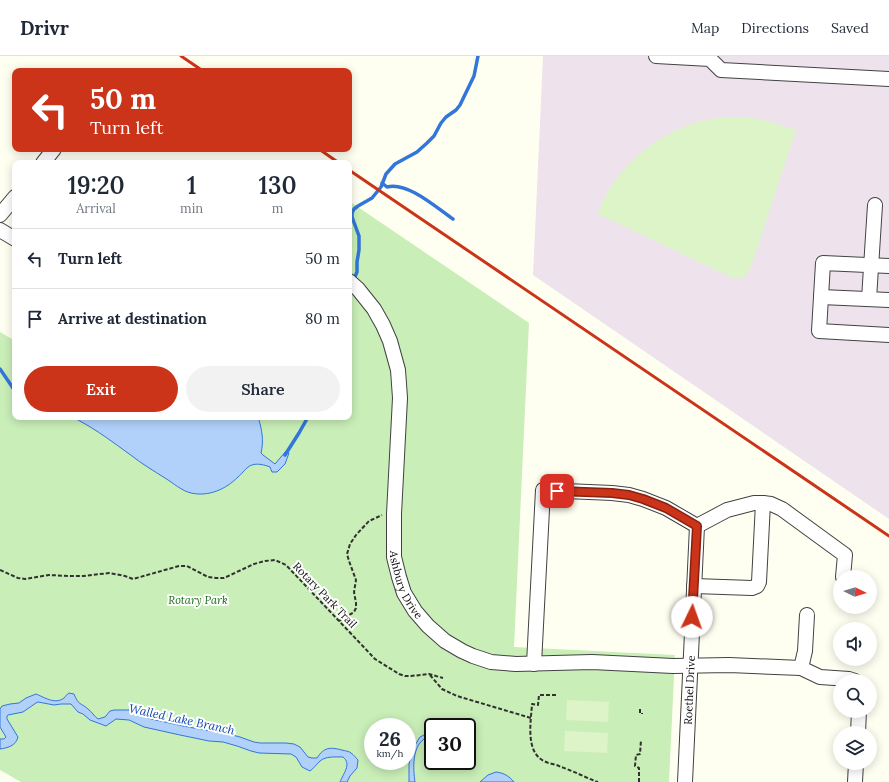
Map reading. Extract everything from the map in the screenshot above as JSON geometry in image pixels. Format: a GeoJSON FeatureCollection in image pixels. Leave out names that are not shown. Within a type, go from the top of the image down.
{"type":"FeatureCollection","features":[{"type":"Feature","properties":{"kind":"street"},"geometry":{"type":"LineString","coordinates":[[656,56],[710,59],[721,70],[889,79]]}},
{"type":"Feature","properties":{"kind":"street"},"geometry":{"type":"LineString","coordinates":[[45,160],[52,152]]}},
{"type":"Feature","properties":{"kind":"street"},"geometry":{"type":"LineString","coordinates":[[0,215],[12,201]]}},
{"type":"Feature","properties":{"kind":"street"},"geometry":{"type":"LineString","coordinates":[[869,299],[874,205]]}},
{"type":"Feature","properties":{"kind":"street"},"geometry":{"type":"LineString","coordinates":[[0,230],[12,238]]}},
{"type":"Feature","properties":{"kind":"street"},"geometry":{"type":"LineString","coordinates":[[889,266],[823,263],[819,331],[889,335]]}},
{"type":"Feature","properties":{"kind":"street","name":"Ashbury Drive"},"geometry":{"type":"LineString","coordinates":[[353,285],[374,309],[383,325],[390,341],[398,370],[400,398],[394,514],[394,557],[398,577],[404,593],[415,611],[428,626],[445,641],[462,652],[491,662],[516,664],[592,662],[801,668]]}},
{"type":"Feature","properties":{"kind":"street"},"geometry":{"type":"LineString","coordinates":[[821,297],[889,300]]}},
{"type":"Feature","properties":{"kind":"street"},"geometry":{"type":"LineString","coordinates":[[534,664],[543,490],[629,495],[666,508],[697,526],[727,510],[754,503],[771,504],[782,509],[844,555],[843,570]]}},
{"type":"Feature","properties":{"kind":"street"},"geometry":{"type":"LineString","coordinates":[[694,586],[752,588],[757,586],[759,582],[763,503]]}},
{"type":"Feature","properties":{"kind":"street","name":"Roethel Drive"},"geometry":{"type":"LineString","coordinates":[[685,782],[697,526]]}},
{"type":"Feature","properties":{"kind":"street"},"geometry":{"type":"LineString","coordinates":[[807,615],[806,651],[801,668],[820,677],[833,678]]}},
{"type":"Feature","properties":{"kind":"street"},"geometry":{"type":"LineString","coordinates":[[855,782],[856,770]]}},
{"type":"Feature","properties":{"kind":"path"},"geometry":{"type":"LineString","coordinates":[[339,621],[354,612],[356,608],[354,592],[356,580],[347,554],[350,544],[369,521],[384,514]]}},
{"type":"Feature","properties":{"kind":"path","name":"Rotary Park Trail"},"geometry":{"type":"LineString","coordinates":[[0,570],[18,578],[25,579],[49,575],[84,576],[108,573],[133,579],[179,566],[187,566],[208,576],[224,578],[254,564],[275,560],[286,566],[375,659],[399,674],[411,676],[429,674],[444,678]]}},
{"type":"Feature","properties":{"kind":"path"},"geometry":{"type":"LineString","coordinates":[[429,674],[442,689],[457,696],[531,718]]}},
{"type":"Feature","properties":{"kind":"path"},"geometry":{"type":"LineString","coordinates":[[556,695],[539,695],[538,705],[532,704],[531,734],[532,746],[536,755],[543,761],[598,782]]}},
{"type":"Feature","properties":{"kind":"path"},"geometry":{"type":"LineString","coordinates":[[640,709],[640,713],[642,714]]}},
{"type":"Feature","properties":{"kind":"path"},"geometry":{"type":"LineString","coordinates":[[639,782],[639,768],[635,766],[636,755],[640,754],[641,740]]}},
{"type":"Feature","properties":{"kind":"shaded area"},"geometry":{"type":"Polygon","coordinates":[[[543,56],[889,56],[889,519],[533,275],[543,56]]]}},
{"type":"Feature","properties":{"kind":"green space"},"geometry":{"type":"Polygon","coordinates":[[[724,117],[745,117],[765,120],[796,130],[747,276],[735,279],[598,214],[612,185],[639,154],[673,131],[700,121],[724,117]]]}},
{"type":"Feature","properties":{"kind":"green space","name":"Rotary Park"},"geometry":{"type":"Polygon","coordinates":[[[352,203],[529,323],[514,647],[675,655],[669,782],[21,782],[0,770],[0,332],[12,339],[12,420],[352,420],[352,203]]]}},
{"type":"Feature","properties":{"kind":"green space"},"geometry":{"type":"Polygon","coordinates":[[[567,700],[609,702],[608,722],[566,720],[567,700]]]}},
{"type":"Feature","properties":{"kind":"green space"},"geometry":{"type":"Polygon","coordinates":[[[565,731],[608,733],[607,753],[564,751],[565,731]]]}},
{"type":"Feature","properties":{"kind":"water"},"geometry":{"type":"Polygon","coordinates":[[[78,420],[259,420],[262,435],[261,453],[275,464],[286,451],[289,453],[285,464],[277,472],[272,472],[268,466],[254,464],[248,467],[223,488],[211,493],[198,494],[184,491],[140,462],[99,432],[78,420]]]}},
{"type":"Feature","properties":{"kind":"water"},"geometry":{"type":"Polygon","coordinates":[[[69,693],[74,694],[79,702],[98,719],[105,717],[110,711],[131,710],[147,718],[225,733],[254,742],[294,744],[300,747],[308,757],[312,758],[317,758],[325,750],[331,748],[338,749],[349,752],[358,760],[357,768],[347,782],[340,782],[347,766],[346,760],[343,757],[325,758],[310,771],[302,767],[296,757],[291,754],[259,753],[223,742],[209,741],[144,727],[129,720],[116,719],[106,726],[90,720],[78,712],[71,704],[54,705],[38,702],[23,712],[7,716],[7,719],[18,737],[15,743],[0,749],[0,739],[4,739],[6,737],[0,727],[0,709],[2,706],[19,703],[36,694],[53,701],[57,701],[64,698],[69,693]]]}},
{"type":"Feature","properties":{"kind":"water"},"geometry":{"type":"Polygon","coordinates":[[[424,735],[424,739],[416,750],[416,744],[420,737],[424,735]]]}},
{"type":"Feature","properties":{"kind":"water"},"geometry":{"type":"Polygon","coordinates":[[[409,770],[414,770],[415,782],[409,782],[409,770]]]}},
{"type":"Feature","properties":{"kind":"water"},"geometry":{"type":"Polygon","coordinates":[[[496,772],[506,775],[514,782],[480,782],[488,775],[496,772]]]}},
{"type":"Feature","properties":{"kind":"waterway"},"geometry":{"type":"LineString","coordinates":[[353,281],[357,272],[359,250],[359,236],[352,217],[354,209],[372,198],[381,187],[386,174],[395,164],[417,152],[434,136],[446,117],[456,110],[474,76],[478,56]]}},
{"type":"Feature","properties":{"kind":"waterway"},"geometry":{"type":"LineString","coordinates":[[382,183],[387,187],[395,186],[404,188],[422,197],[453,219]]}},
{"type":"Feature","properties":{"kind":"waterway"},"geometry":{"type":"LineString","coordinates":[[0,369],[12,387]]}},
{"type":"Feature","properties":{"kind":"waterway"},"geometry":{"type":"LineString","coordinates":[[285,455],[306,420]]}},
{"type":"Feature","properties":{"kind":"railway"},"geometry":{"type":"LineString","coordinates":[[181,56],[199,68]]}},
{"type":"Feature","properties":{"kind":"railway"},"geometry":{"type":"LineString","coordinates":[[323,152],[335,160]]}},
{"type":"Feature","properties":{"kind":"railway"},"geometry":{"type":"LineString","coordinates":[[352,172],[889,536]]}},
{"type":"Feature","properties":{"kind":"route"},"geometry":{"type":"LineString","coordinates":[[557,491],[629,495],[666,508],[697,526],[692,617]]}},
{"type":"Feature","properties":{"kind":"water label","name":"Walled Lake Branch"},"geometry":{"type":"Point","coordinates":[182,719]}}]}
